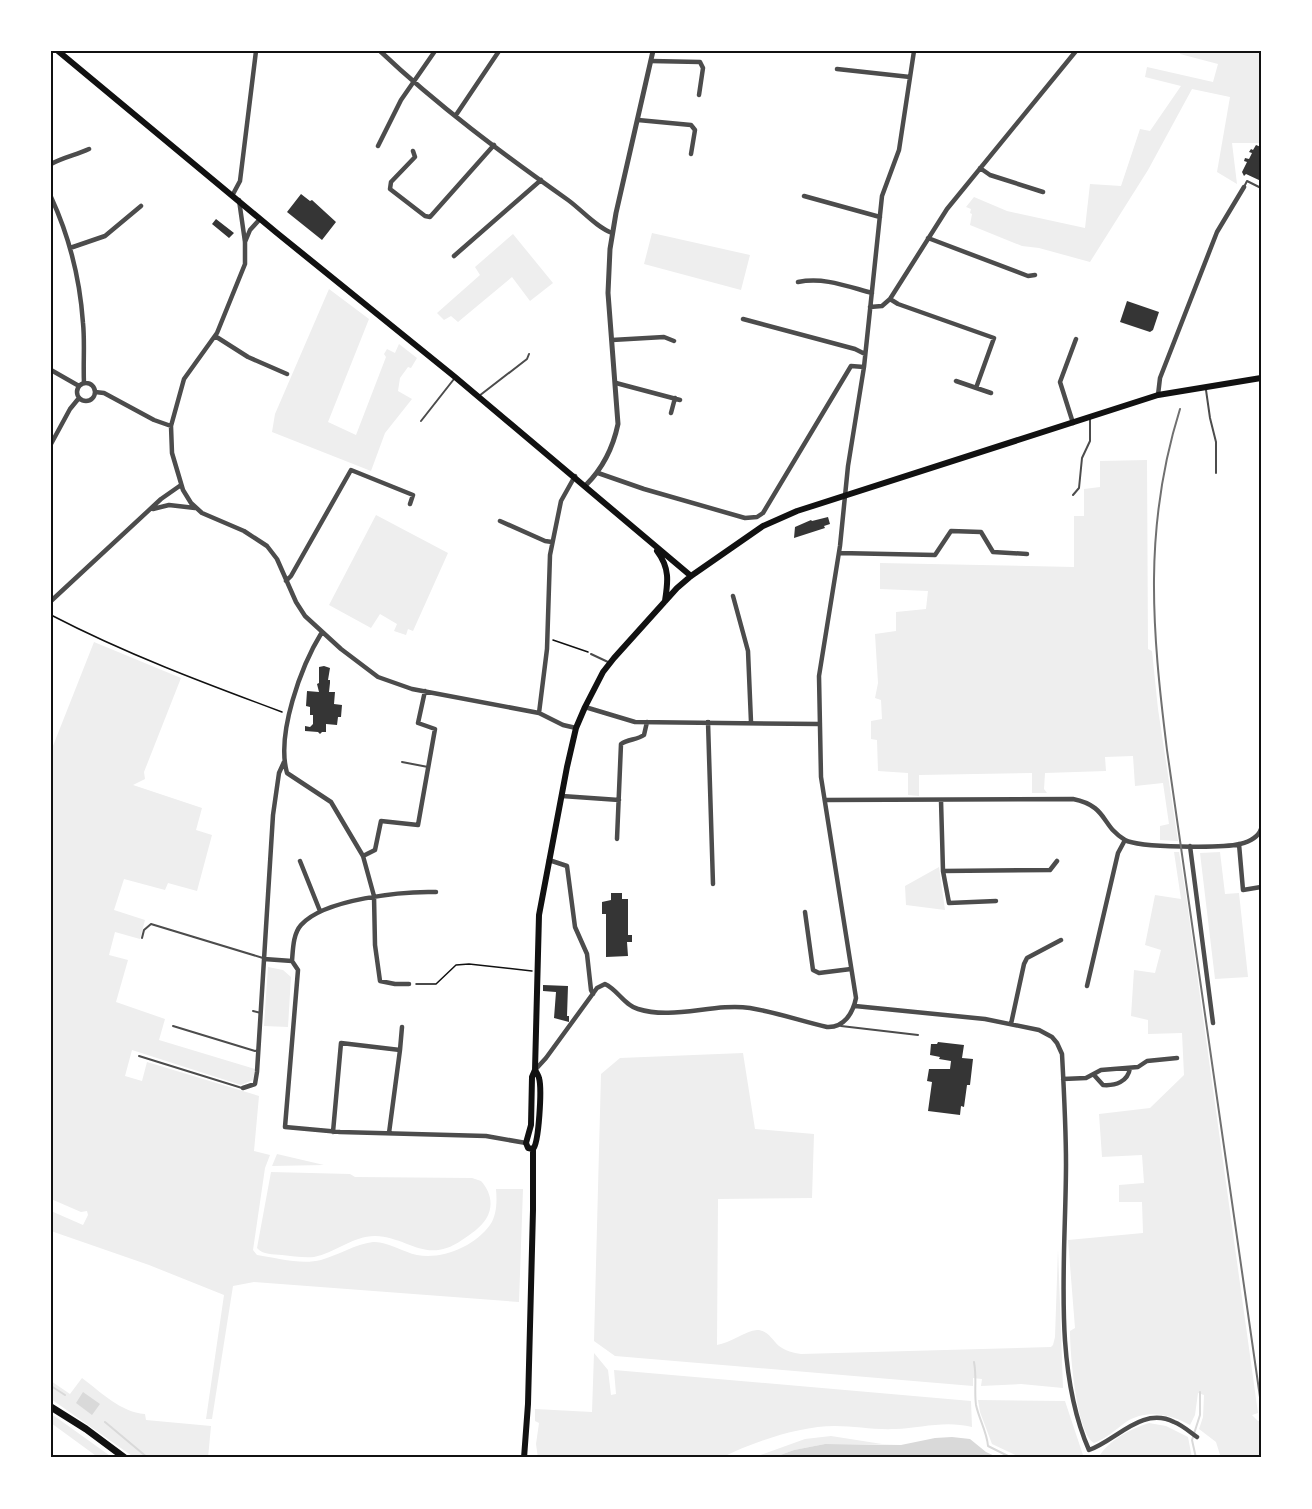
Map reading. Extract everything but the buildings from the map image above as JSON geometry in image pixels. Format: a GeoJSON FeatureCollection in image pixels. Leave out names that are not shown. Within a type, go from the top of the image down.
{"type":"FeatureCollection","features":[{"type":"Feature","properties":{"kind":"main road"},"geometry":{"type":"LineString","coordinates":[[58,51],[260,219],[479,396],[691,576]]}},
{"type":"Feature","properties":{"kind":"main road"},"geometry":{"type":"LineString","coordinates":[[535,1146],[533,1139],[527,1141],[532,1077],[535,1070],[539,915],[576,728],[610,663],[665,602],[691,576],[763,526],[788,514],[1158,395],[1261,378]]}},
{"type":"Feature","properties":{"kind":"main road"},"geometry":{"type":"LineString","coordinates":[[650,541],[668,572],[665,602]]}},
{"type":"Feature","properties":{"kind":"main road"},"geometry":{"type":"LineString","coordinates":[[524,1458],[528,1404],[539,1077],[535,1070]]}},
{"type":"Feature","properties":{"kind":"main road"},"geometry":{"type":"LineString","coordinates":[[51,1407],[125,1458]]}},
{"type":"Feature","properties":{"kind":"street"},"geometry":{"type":"LineString","coordinates":[[232,196],[240,181],[256,51]]}},
{"type":"Feature","properties":{"kind":"street"},"geometry":{"type":"LineString","coordinates":[[380,51],[414,83],[606,231],[612,233]]}},
{"type":"Feature","properties":{"kind":"street"},"geometry":{"type":"LineString","coordinates":[[378,146],[401,100],[435,51]]}},
{"type":"Feature","properties":{"kind":"street"},"geometry":{"type":"LineString","coordinates":[[456,115],[499,51]]}},
{"type":"Feature","properties":{"kind":"street"},"geometry":{"type":"LineString","coordinates":[[586,485],[598,473],[606,460],[616,435],[618,410],[608,293],[612,233],[653,51]]}},
{"type":"Feature","properties":{"kind":"street"},"geometry":{"type":"LineString","coordinates":[[535,1070],[597,988],[605,984],[638,1010],[667,1012],[749,1008],[827,1027],[838,1026],[848,1018],[853,1009],[856,998],[821,777],[819,676],[864,367],[882,196],[899,150],[914,51]]}},
{"type":"Feature","properties":{"kind":"street"},"geometry":{"type":"LineString","coordinates":[[870,307],[882,306],[891,299],[947,209],[1076,51]]}},
{"type":"Feature","properties":{"kind":"street"},"geometry":{"type":"LineString","coordinates":[[651,62],[700,62],[703,68],[699,95]]}},
{"type":"Feature","properties":{"kind":"street"},"geometry":{"type":"LineString","coordinates":[[837,69],[910,77]]}},
{"type":"Feature","properties":{"kind":"street"},"geometry":{"type":"LineString","coordinates":[[638,120],[691,125],[695,130],[691,154]]}},
{"type":"Feature","properties":{"kind":"street"},"geometry":{"type":"LineString","coordinates":[[413,151],[415,157],[391,183],[390,189],[430,218],[494,145]]}},
{"type":"Feature","properties":{"kind":"street"},"geometry":{"type":"LineString","coordinates":[[51,164],[68,155],[76,155],[89,149]]}},
{"type":"Feature","properties":{"kind":"street"},"geometry":{"type":"LineString","coordinates":[[980,168],[990,175],[1043,192]]}},
{"type":"Feature","properties":{"kind":"street"},"geometry":{"type":"LineString","coordinates":[[454,256],[541,180]]}},
{"type":"Feature","properties":{"kind":"street"},"geometry":{"type":"LineString","coordinates":[[1158,395],[1160,378],[1201,269],[1217,232],[1244,187]]}},
{"type":"Feature","properties":{"kind":"street"},"geometry":{"type":"LineString","coordinates":[[804,196],[880,217]]}},
{"type":"Feature","properties":{"kind":"street"},"geometry":{"type":"LineString","coordinates":[[51,197],[61,219],[81,302],[82,385],[77,391],[79,398],[84,401],[89,401],[93,397],[95,392],[92,385],[82,385],[51,370]]}},
{"type":"Feature","properties":{"kind":"street"},"geometry":{"type":"LineString","coordinates":[[239,200],[245,242],[245,264],[227,311],[214,336],[184,379],[171,426],[170,444],[181,485],[190,503],[202,513],[244,531],[267,546],[277,559],[301,609],[322,632],[378,678],[425,691],[539,713],[563,725],[576,728]]}},
{"type":"Feature","properties":{"kind":"street"},"geometry":{"type":"LineString","coordinates":[[69,248],[105,236],[141,206]]}},
{"type":"Feature","properties":{"kind":"street"},"geometry":{"type":"LineString","coordinates":[[245,242],[250,230],[260,219]]}},
{"type":"Feature","properties":{"kind":"street"},"geometry":{"type":"LineString","coordinates":[[928,238],[1028,276],[1035,275]]}},
{"type":"Feature","properties":{"kind":"street"},"geometry":{"type":"LineString","coordinates":[[798,282],[814,279],[825,280],[872,293]]}},
{"type":"Feature","properties":{"kind":"street"},"geometry":{"type":"LineString","coordinates":[[891,299],[898,304],[994,338],[976,388]]}},
{"type":"Feature","properties":{"kind":"street"},"geometry":{"type":"LineString","coordinates":[[743,319],[855,349],[865,354]]}},
{"type":"Feature","properties":{"kind":"street"},"geometry":{"type":"LineString","coordinates":[[214,336],[248,357],[287,374]]}},
{"type":"Feature","properties":{"kind":"street"},"geometry":{"type":"LineString","coordinates":[[612,340],[664,337],[674,341]]}},
{"type":"Feature","properties":{"kind":"street"},"geometry":{"type":"LineString","coordinates":[[1073,423],[1060,382],[1076,339]]}},
{"type":"Feature","properties":{"kind":"street"},"geometry":{"type":"LineString","coordinates":[[598,473],[644,489],[745,518],[757,517],[763,513],[851,366],[864,367]]}},
{"type":"Feature","properties":{"kind":"street"},"geometry":{"type":"LineString","coordinates":[[956,381],[991,393]]}},
{"type":"Feature","properties":{"kind":"street"},"geometry":{"type":"LineString","coordinates":[[616,383],[677,399],[671,413]]}},
{"type":"Feature","properties":{"kind":"street"},"geometry":{"type":"LineString","coordinates":[[95,392],[110,395],[154,420],[171,426]]}},
{"type":"Feature","properties":{"kind":"street"},"geometry":{"type":"LineString","coordinates":[[51,444],[70,408],[79,398]]}},
{"type":"Feature","properties":{"kind":"street"},"geometry":{"type":"LineString","coordinates":[[286,581],[351,470],[413,495],[410,504]]}},
{"type":"Feature","properties":{"kind":"street"},"geometry":{"type":"LineString","coordinates":[[539,713],[548,638],[549,570],[552,542],[561,501],[575,476]]}},
{"type":"Feature","properties":{"kind":"street"},"geometry":{"type":"LineString","coordinates":[[51,601],[150,509],[181,485]]}},
{"type":"Feature","properties":{"kind":"street"},"geometry":{"type":"LineString","coordinates":[[150,509],[169,505],[196,508]]}},
{"type":"Feature","properties":{"kind":"street"},"geometry":{"type":"LineString","coordinates":[[500,521],[552,542]]}},
{"type":"Feature","properties":{"kind":"street"},"geometry":{"type":"LineString","coordinates":[[838,553],[935,555],[951,531],[981,532],[993,552],[1027,554]]}},
{"type":"Feature","properties":{"kind":"street"},"geometry":{"type":"LineString","coordinates":[[733,596],[748,651],[751,722]]}},
{"type":"Feature","properties":{"kind":"street"},"geometry":{"type":"LineString","coordinates":[[322,632],[310,651],[292,700],[284,745],[284,762],[287,773],[331,802],[363,856],[374,896],[375,945],[380,981],[409,984]]}},
{"type":"Feature","properties":{"kind":"street"},"geometry":{"type":"LineString","coordinates":[[363,856],[375,850],[381,821],[418,825],[435,729],[418,723],[425,691]]}},
{"type":"Feature","properties":{"kind":"street"},"geometry":{"type":"LineString","coordinates":[[585,707],[635,722],[819,724]]}},
{"type":"Feature","properties":{"kind":"street"},"geometry":{"type":"LineString","coordinates":[[617,839],[621,744],[639,739],[644,735],[647,722]]}},
{"type":"Feature","properties":{"kind":"street"},"geometry":{"type":"LineString","coordinates":[[708,722],[713,884]]}},
{"type":"Feature","properties":{"kind":"street"},"geometry":{"type":"LineString","coordinates":[[243,1088],[255,1084],[273,815],[279,772],[284,762]]}},
{"type":"Feature","properties":{"kind":"street"},"geometry":{"type":"LineString","coordinates":[[562,796],[619,800]]}},
{"type":"Feature","properties":{"kind":"street"},"geometry":{"type":"LineString","coordinates":[[825,800],[1073,799],[1085,801],[1096,807],[1125,840],[1136,844],[1160,846],[1239,844],[1253,839],[1261,832]]}},
{"type":"Feature","properties":{"kind":"street"},"geometry":{"type":"LineString","coordinates":[[941,800],[943,872],[949,903],[996,901]]}},
{"type":"Feature","properties":{"kind":"street"},"geometry":{"type":"LineString","coordinates":[[1087,986],[1118,853],[1125,840]]}},
{"type":"Feature","properties":{"kind":"street"},"geometry":{"type":"LineString","coordinates":[[1239,844],[1243,890],[1261,886]]}},
{"type":"Feature","properties":{"kind":"street"},"geometry":{"type":"LineString","coordinates":[[1190,846],[1213,1023]]}},
{"type":"Feature","properties":{"kind":"street"},"geometry":{"type":"LineString","coordinates":[[549,860],[567,866],[575,927],[586,954],[591,990],[594,994]]}},
{"type":"Feature","properties":{"kind":"street"},"geometry":{"type":"LineString","coordinates":[[300,861],[320,911]]}},
{"type":"Feature","properties":{"kind":"street"},"geometry":{"type":"LineString","coordinates":[[943,872],[1050,870],[1057,861]]}},
{"type":"Feature","properties":{"kind":"street"},"geometry":{"type":"LineString","coordinates":[[436,892],[404,892],[374,896],[320,911],[301,925],[295,938],[292,961],[298,970],[285,1127],[333,1131],[486,1136],[527,1141]]}},
{"type":"Feature","properties":{"kind":"street"},"geometry":{"type":"LineString","coordinates":[[805,912],[813,970],[819,973],[851,969]]}},
{"type":"Feature","properties":{"kind":"street"},"geometry":{"type":"LineString","coordinates":[[1011,1024],[1027,958],[1061,940]]}},
{"type":"Feature","properties":{"kind":"street"},"geometry":{"type":"LineString","coordinates":[[264,958],[292,961]]}},
{"type":"Feature","properties":{"kind":"street"},"geometry":{"type":"LineString","coordinates":[[853,1009],[956,1015],[1011,1024],[1039,1030],[1052,1037],[1057,1043],[1062,1054],[1066,1164],[1064,1231],[1066,1359],[1074,1406],[1084,1439],[1089,1450],[1111,1440],[1127,1427],[1151,1418],[1173,1421],[1197,1437]]}},
{"type":"Feature","properties":{"kind":"street"},"geometry":{"type":"LineString","coordinates":[[389,1133],[402,1027]]}},
{"type":"Feature","properties":{"kind":"street"},"geometry":{"type":"LineString","coordinates":[[333,1131],[341,1043],[400,1050]]}},
{"type":"Feature","properties":{"kind":"street"},"geometry":{"type":"LineString","coordinates":[[1063,1079],[1086,1077],[1101,1070],[1138,1067],[1147,1061],[1177,1058]]}},
{"type":"Feature","properties":{"kind":"street"},"geometry":{"type":"LineString","coordinates":[[1094,1075],[1103,1085],[1115,1085],[1126,1078],[1130,1068]]}},
{"type":"Feature","properties":{"kind":"lane"},"geometry":{"type":"LineString","coordinates":[[1244,187],[1246,181],[1261,188]]}},
{"type":"Feature","properties":{"kind":"lane"},"geometry":{"type":"LineString","coordinates":[[479,396],[527,359],[529,354]]}},
{"type":"Feature","properties":{"kind":"lane"},"geometry":{"type":"LineString","coordinates":[[421,422],[455,377]]}},
{"type":"Feature","properties":{"kind":"lane"},"geometry":{"type":"LineString","coordinates":[[1206,388],[1216,442],[1216,472]]}},
{"type":"Feature","properties":{"kind":"lane"},"geometry":{"type":"LineString","coordinates":[[1073,495],[1079,488],[1082,458],[1090,441],[1090,417]]}},
{"type":"Feature","properties":{"kind":"lane"},"geometry":{"type":"LineString","coordinates":[[591,654],[610,663]]}},
{"type":"Feature","properties":{"kind":"lane"},"geometry":{"type":"LineString","coordinates":[[402,762],[428,767]]}},
{"type":"Feature","properties":{"kind":"lane"},"geometry":{"type":"LineString","coordinates":[[142,938],[144,930],[151,924],[264,958]]}},
{"type":"Feature","properties":{"kind":"lane"},"geometry":{"type":"LineString","coordinates":[[253,1011],[261,1013]]}},
{"type":"Feature","properties":{"kind":"lane"},"geometry":{"type":"LineString","coordinates":[[173,1026],[255,1051],[259,1050]]}},
{"type":"Feature","properties":{"kind":"lane"},"geometry":{"type":"LineString","coordinates":[[838,1026],[918,1035]]}},
{"type":"Feature","properties":{"kind":"lane"},"geometry":{"type":"LineString","coordinates":[[139,1056],[243,1088]]}},
{"type":"Feature","properties":{"kind":"path"},"geometry":{"type":"LineString","coordinates":[[51,615],[96,639],[143,659],[289,715]]}},
{"type":"Feature","properties":{"kind":"path"},"geometry":{"type":"LineString","coordinates":[[548,638],[591,654]]}},
{"type":"Feature","properties":{"kind":"path"},"geometry":{"type":"LineString","coordinates":[[409,984],[436,984],[456,965],[469,964],[537,971]]}},
{"type":"Feature","properties":{"kind":"shaded area"},"geometry":{"type":"Polygon","coordinates":[[[1181,51],[1261,51],[1261,143],[1232,143],[1237,184],[1217,172],[1230,97],[1192,89],[1148,170],[1090,262],[1039,248],[1022,246],[970,225],[971,209],[966,207],[974,197],[1007,211],[1085,228],[1090,184],[1121,186],[1140,129],[1150,131],[1181,86],[1145,77],[1147,67],[1213,82],[1218,64],[1180,54],[1181,51]]]}},
{"type":"Feature","properties":{"kind":"shaded area"},"geometry":{"type":"Polygon","coordinates":[[[652,233],[750,255],[741,290],[644,264],[652,233]]]}},
{"type":"Feature","properties":{"kind":"shaded area"},"geometry":{"type":"Polygon","coordinates":[[[513,234],[553,283],[530,301],[512,277],[458,322],[451,316],[444,320],[437,313],[480,275],[475,267],[513,234]]]}},
{"type":"Feature","properties":{"kind":"shaded area"},"geometry":{"type":"Polygon","coordinates":[[[329,289],[369,319],[328,422],[356,435],[387,349],[395,353],[399,344],[417,358],[411,368],[408,367],[400,378],[398,391],[412,399],[385,433],[371,471],[272,432],[275,414],[329,289]]]}},
{"type":"Feature","properties":{"kind":"shaded area"},"geometry":{"type":"Polygon","coordinates":[[[1147,460],[1148,649],[1152,651],[1158,709],[1178,841],[1160,840],[1160,826],[1169,824],[1163,783],[1135,786],[1133,756],[1105,757],[1106,771],[1045,773],[1044,789],[1047,793],[1032,793],[1032,773],[919,775],[919,796],[908,795],[908,773],[878,771],[877,740],[871,739],[871,721],[882,719],[881,700],[875,698],[878,683],[875,634],[896,631],[896,612],[926,609],[928,591],[880,589],[880,563],[1074,567],[1074,516],[1084,516],[1084,489],[1100,487],[1100,461],[1147,460]]]}},
{"type":"Feature","properties":{"kind":"shaded area"},"geometry":{"type":"Polygon","coordinates":[[[376,515],[448,553],[413,631],[408,629],[406,635],[394,631],[397,624],[380,614],[371,628],[329,605],[376,515]]]}},
{"type":"Feature","properties":{"kind":"shaded area"},"geometry":{"type":"Polygon","coordinates":[[[94,642],[181,678],[144,772],[145,779],[133,785],[202,808],[196,830],[212,835],[197,891],[168,883],[165,890],[124,879],[114,910],[145,920],[140,939],[115,932],[109,955],[128,960],[116,1002],[165,1019],[159,1040],[255,1069],[253,1080],[241,1085],[132,1050],[125,1076],[142,1081],[147,1062],[259,1096],[254,1151],[270,1155],[265,1168],[253,1250],[257,1255],[305,1262],[321,1260],[373,1242],[384,1243],[417,1255],[447,1253],[467,1245],[484,1233],[495,1212],[496,1189],[523,1189],[519,1302],[254,1282],[233,1286],[212,1419],[206,1419],[224,1295],[149,1265],[51,1231],[51,1211],[83,1225],[88,1215],[87,1211],[81,1212],[51,1199],[51,751],[94,642]]]}},
{"type":"Feature","properties":{"kind":"shaded area"},"geometry":{"type":"Polygon","coordinates":[[[1174,852],[1179,852],[1186,895],[1258,1413],[1252,1415],[1261,1421],[1261,1458],[1221,1458],[1216,1442],[1199,1429],[1203,1417],[1204,1395],[1198,1393],[1195,1415],[1190,1425],[1158,1414],[1142,1415],[1126,1422],[1094,1443],[1083,1424],[1075,1391],[1070,1331],[1075,1328],[1068,1240],[1143,1233],[1142,1202],[1119,1202],[1119,1185],[1144,1183],[1142,1155],[1102,1157],[1099,1114],[1150,1108],[1184,1075],[1182,1033],[1148,1034],[1148,1020],[1131,1016],[1134,970],[1155,973],[1161,950],[1145,945],[1155,895],[1181,899],[1174,852]]]}},
{"type":"Feature","properties":{"kind":"shaded area"},"geometry":{"type":"Polygon","coordinates":[[[1220,852],[1225,894],[1239,893],[1248,977],[1215,979],[1200,853],[1220,852]]]}},
{"type":"Feature","properties":{"kind":"shaded area"},"geometry":{"type":"Polygon","coordinates":[[[939,867],[945,910],[906,905],[905,886],[939,867]]]}},
{"type":"Feature","properties":{"kind":"shaded area"},"geometry":{"type":"Polygon","coordinates":[[[268,967],[283,970],[291,977],[288,1027],[264,1026],[268,967]]]}},
{"type":"Feature","properties":{"kind":"shaded area"},"geometry":{"type":"Polygon","coordinates":[[[743,1053],[755,1129],[814,1134],[812,1198],[718,1199],[717,1345],[748,1332],[761,1330],[784,1349],[801,1354],[1051,1347],[1055,1337],[1058,1249],[1063,1388],[1021,1384],[981,1386],[982,1379],[973,1378],[973,1386],[615,1356],[594,1341],[601,1074],[620,1058],[743,1053]]]}},
{"type":"Feature","properties":{"kind":"shaded area"},"geometry":{"type":"Polygon","coordinates":[[[277,1154],[324,1165],[272,1166],[277,1154]]]}},
{"type":"Feature","properties":{"kind":"shaded area"},"geometry":{"type":"Polygon","coordinates":[[[271,1172],[350,1174],[355,1177],[472,1178],[481,1181],[487,1190],[490,1209],[486,1219],[475,1231],[449,1247],[438,1250],[418,1248],[387,1237],[375,1236],[359,1239],[314,1257],[268,1254],[257,1248],[271,1172]]]}},
{"type":"Feature","properties":{"kind":"shaded area"},"geometry":{"type":"Polygon","coordinates":[[[594,1353],[608,1370],[611,1395],[616,1394],[614,1370],[971,1401],[972,1427],[952,1424],[887,1429],[821,1427],[776,1436],[721,1458],[538,1458],[536,1444],[539,1423],[535,1421],[535,1409],[592,1412],[594,1353]]]}},
{"type":"Feature","properties":{"kind":"shaded area"},"geometry":{"type":"Polygon","coordinates":[[[82,1378],[127,1410],[145,1414],[146,1420],[211,1426],[208,1458],[135,1458],[51,1399],[51,1381],[70,1394],[82,1378]]]}},
{"type":"Feature","properties":{"kind":"shaded area"},"geometry":{"type":"Polygon","coordinates":[[[83,1392],[100,1404],[92,1415],[76,1403],[83,1392]]]}},
{"type":"Feature","properties":{"kind":"shaded area"},"geometry":{"type":"Polygon","coordinates":[[[978,1400],[1065,1401],[1084,1458],[1022,1458],[992,1444],[978,1400]]]}},
{"type":"Feature","properties":{"kind":"shaded area"},"geometry":{"type":"Polygon","coordinates":[[[51,1414],[113,1458],[99,1458],[51,1423],[51,1414]]]}},
{"type":"Feature","properties":{"kind":"shaded area"},"geometry":{"type":"Polygon","coordinates":[[[1149,1423],[1166,1426],[1188,1437],[1192,1458],[1098,1458],[1120,1436],[1149,1423]]]}},
{"type":"Feature","properties":{"kind":"shaded area"},"geometry":{"type":"Polygon","coordinates":[[[831,1436],[882,1444],[825,1444],[794,1450],[772,1458],[752,1458],[805,1439],[831,1436]]]}},
{"type":"Feature","properties":{"kind":"shaded area"},"geometry":{"type":"Polygon","coordinates":[[[952,1437],[970,1439],[986,1452],[999,1458],[772,1458],[794,1450],[825,1444],[901,1445],[952,1437]]]}},
{"type":"Feature","properties":{"kind":"waterway"},"geometry":{"type":"LineString","coordinates":[[974,1362],[976,1405],[988,1446],[1012,1458]]}},
{"type":"Feature","properties":{"kind":"waterway"},"geometry":{"type":"LineString","coordinates":[[51,1386],[65,1395]]}},
{"type":"Feature","properties":{"kind":"waterway"},"geometry":{"type":"LineString","coordinates":[[1196,1458],[1192,1440],[1200,1415],[1200,1392]]}},
{"type":"Feature","properties":{"kind":"waterway"},"geometry":{"type":"LineString","coordinates":[[105,1422],[148,1458]]}},
{"type":"Feature","properties":{"kind":"railway"},"geometry":{"type":"LineString","coordinates":[[1180,409],[1160,495],[1156,537],[1154,579],[1158,663],[1167,750],[1261,1404]]}}]}
